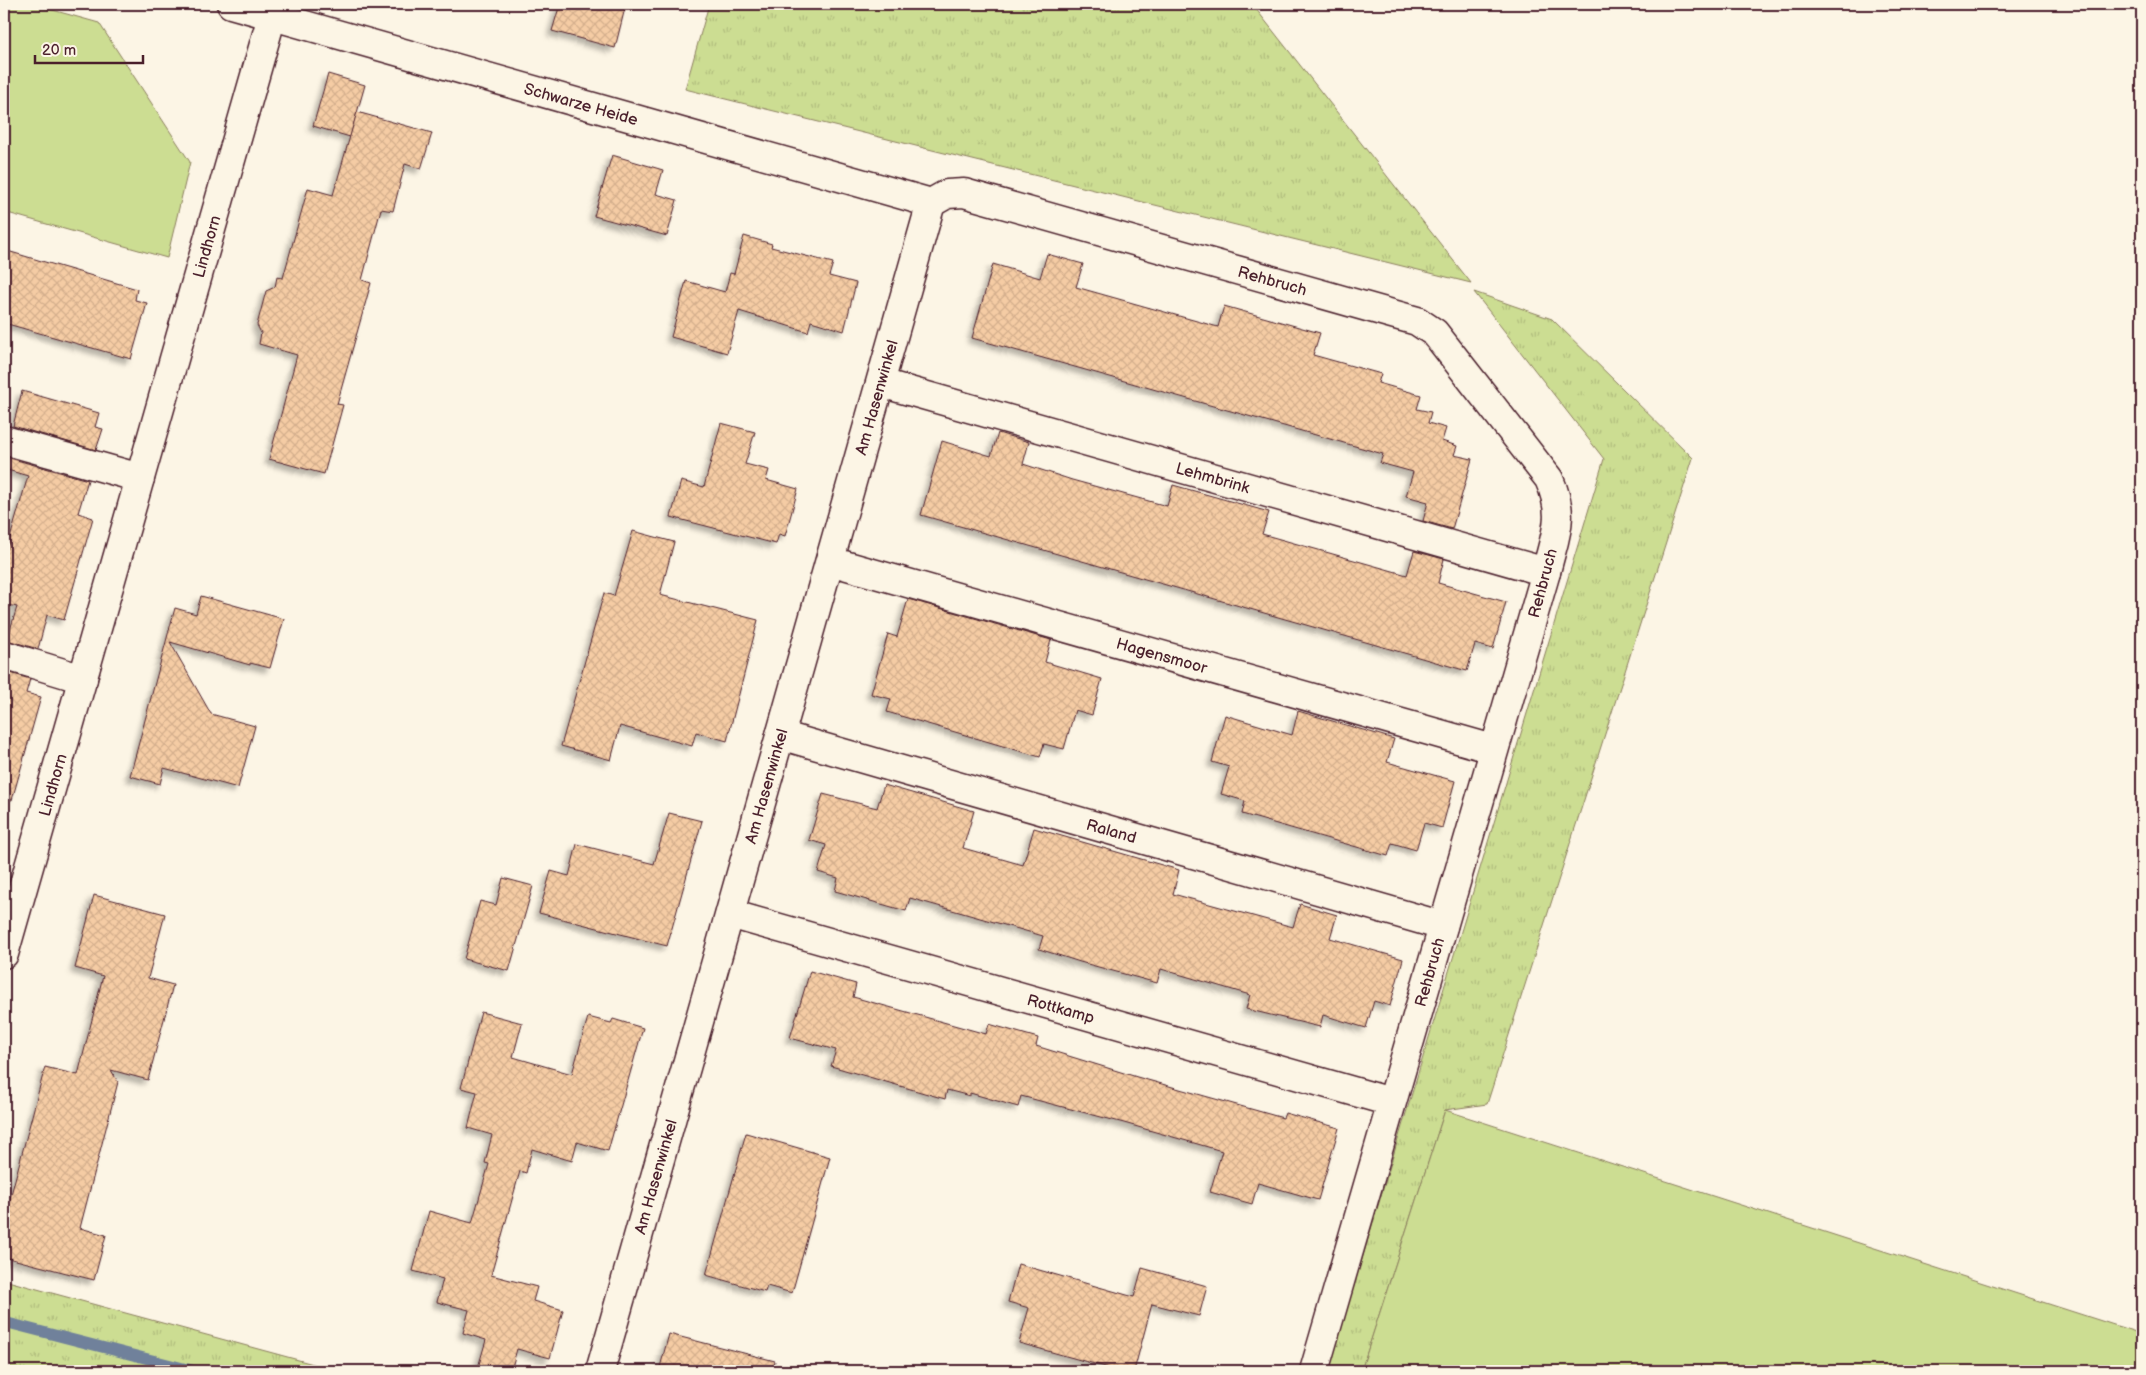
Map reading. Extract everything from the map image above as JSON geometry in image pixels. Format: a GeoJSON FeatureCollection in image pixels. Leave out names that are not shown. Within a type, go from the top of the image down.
{"type":"FeatureCollection","features":[{"type":"Feature","properties":{"kind":"street","name":"Schwarze Heide"},"geometry":{"type":"LineString","coordinates":[[231,4],[931,203]]}},
{"type":"Feature","properties":{"kind":"street","name":"Lindhorn"},"geometry":{"type":"LineString","coordinates":[[4,954],[13,887],[83,679],[272,16]]}},
{"type":"Feature","properties":{"kind":"street","name":"Rehbruch"},"geometry":{"type":"LineString","coordinates":[[931,203],[947,194],[964,193],[1427,325],[1549,479],[1557,497],[1560,515],[1546,572],[1493,749],[1314,1371]]}},
{"type":"Feature","properties":{"kind":"street","name":"Am Hasenwinkel"},"geometry":{"type":"LineString","coordinates":[[600,1371],[931,203]]}},
{"type":"Feature","properties":{"kind":"street","name":"Lehmbrink"},"geometry":{"type":"LineString","coordinates":[[880,383],[1546,572]]}},
{"type":"Feature","properties":{"kind":"street"},"geometry":{"type":"LineString","coordinates":[[4,440],[140,478]]}},
{"type":"Feature","properties":{"kind":"street","name":"Hagensmoor"},"geometry":{"type":"LineString","coordinates":[[830,561],[1493,749]]}},
{"type":"Feature","properties":{"kind":"street"},"geometry":{"type":"LineString","coordinates":[[4,655],[83,679]]}},
{"type":"Feature","properties":{"kind":"street","name":"Raland"},"geometry":{"type":"LineString","coordinates":[[780,736],[1442,926]]}},
{"type":"Feature","properties":{"kind":"street","name":"Rottkamp"},"geometry":{"type":"LineString","coordinates":[[730,914],[1391,1102]]}},
{"type":"Feature","properties":{"kind":"green space"},"geometry":{"type":"Polygon","coordinates":[[[4,4],[31,4],[99,23],[190,162],[167,258],[4,212],[4,4]]]}},
{"type":"Feature","properties":{"kind":"green space"},"geometry":{"type":"Polygon","coordinates":[[[709,4],[1252,4],[1471,283],[685,89],[709,4]]]}},
{"type":"Feature","properties":{"kind":"green space"},"geometry":{"type":"Polygon","coordinates":[[[1474,292],[1552,319],[1693,458],[1487,1104],[1445,1110],[1361,1371],[1328,1371],[1604,459],[1474,292]]]}},
{"type":"Feature","properties":{"kind":"green space"},"geometry":{"type":"Polygon","coordinates":[[[1445,1110],[2142,1334],[2142,1371],[1361,1371],[1445,1110]]]}},
{"type":"Feature","properties":{"kind":"green space"},"geometry":{"type":"Polygon","coordinates":[[[4,1280],[339,1371],[4,1371],[4,1280]]]}},
{"type":"Feature","properties":{"kind":"building"},"geometry":{"type":"Polygon","coordinates":[[[560,4],[626,4],[615,48],[552,31],[560,4]]]}},
{"type":"Feature","properties":{"kind":"building"},"geometry":{"type":"Polygon","coordinates":[[[328,74],[365,85],[350,137],[313,126],[328,74]]]}},
{"type":"Feature","properties":{"kind":"building"},"geometry":{"type":"Polygon","coordinates":[[[357,112],[432,133],[421,169],[405,164],[393,211],[381,209],[362,280],[371,283],[337,404],[343,405],[324,474],[269,459],[297,355],[259,344],[261,333],[257,325],[266,291],[275,287],[277,277],[283,278],[308,188],[333,195],[357,112]]]}},
{"type":"Feature","properties":{"kind":"building"},"geometry":{"type":"Polygon","coordinates":[[[612,155],[663,170],[656,194],[677,200],[667,236],[594,216],[612,155]]]}},
{"type":"Feature","properties":{"kind":"building"},"geometry":{"type":"Polygon","coordinates":[[[744,236],[772,244],[771,247],[833,263],[829,276],[856,283],[844,331],[811,321],[808,332],[739,311],[727,353],[671,337],[686,281],[725,292],[730,273],[734,274],[744,236]]]}},
{"type":"Feature","properties":{"kind":"building"},"geometry":{"type":"Polygon","coordinates":[[[4,250],[137,289],[135,300],[147,303],[131,359],[4,323],[4,250]]]}},
{"type":"Feature","properties":{"kind":"building"},"geometry":{"type":"Polygon","coordinates":[[[1047,254],[1083,264],[1076,287],[1218,327],[1224,306],[1320,333],[1313,355],[1381,374],[1378,383],[1421,395],[1417,409],[1431,412],[1428,423],[1446,428],[1442,441],[1457,446],[1454,455],[1472,459],[1452,529],[1423,521],[1428,502],[1406,496],[1413,472],[1380,463],[1383,454],[972,338],[993,264],[1040,278],[1047,254]]]}},
{"type":"Feature","properties":{"kind":"building"},"geometry":{"type":"Polygon","coordinates":[[[22,391],[99,413],[95,427],[103,429],[96,450],[13,426],[22,391]]]}},
{"type":"Feature","properties":{"kind":"building"},"geometry":{"type":"Polygon","coordinates":[[[721,423],[755,432],[745,464],[769,470],[766,480],[798,489],[785,536],[779,534],[776,544],[671,517],[681,481],[704,487],[721,423]]]}},
{"type":"Feature","properties":{"kind":"building"},"geometry":{"type":"Polygon","coordinates":[[[998,433],[1029,442],[1023,464],[1072,480],[1167,506],[1173,485],[1269,512],[1262,534],[1407,575],[1414,551],[1444,559],[1438,583],[1506,602],[1493,649],[1475,644],[1467,671],[921,515],[942,441],[991,456],[998,433]]]}},
{"type":"Feature","properties":{"kind":"building"},"geometry":{"type":"Polygon","coordinates":[[[6,457],[88,480],[78,513],[93,518],[64,620],[47,615],[38,649],[7,640],[17,607],[4,604],[4,559],[28,476],[4,469],[6,457]]]}},
{"type":"Feature","properties":{"kind":"building"},"geometry":{"type":"Polygon","coordinates":[[[633,531],[674,542],[660,595],[758,620],[727,741],[696,732],[692,746],[620,726],[611,760],[561,746],[604,593],[614,596],[633,531]]]}},
{"type":"Feature","properties":{"kind":"building"},"geometry":{"type":"Polygon","coordinates":[[[201,596],[284,619],[270,668],[250,663],[250,665],[170,642],[211,714],[255,726],[238,788],[164,768],[160,784],[130,776],[175,608],[196,614],[201,596]]]}},
{"type":"Feature","properties":{"kind":"building"},"geometry":{"type":"Polygon","coordinates":[[[908,599],[1051,640],[1045,662],[1102,679],[1092,715],[1075,710],[1064,749],[1044,744],[1040,757],[887,712],[891,699],[871,694],[888,634],[897,637],[908,599]]]}},
{"type":"Feature","properties":{"kind":"building"},"geometry":{"type":"Polygon","coordinates":[[[4,671],[30,679],[26,693],[41,697],[12,800],[4,799],[4,671]]]}},
{"type":"Feature","properties":{"kind":"building"},"geometry":{"type":"Polygon","coordinates":[[[1298,711],[1394,739],[1387,762],[1455,781],[1442,828],[1424,823],[1416,850],[1392,843],[1388,856],[1242,814],[1245,801],[1221,794],[1229,767],[1212,762],[1225,715],[1292,735],[1298,711]]]}},
{"type":"Feature","properties":{"kind":"building"},"geometry":{"type":"Polygon","coordinates":[[[884,785],[974,811],[963,848],[1023,865],[1034,828],[1179,870],[1173,894],[1293,927],[1300,904],[1337,915],[1330,938],[1403,959],[1390,1006],[1374,1001],[1366,1028],[1323,1015],[1320,1027],[1246,1009],[1250,995],[1161,969],[1157,983],[1080,962],[1039,949],[1043,936],[910,898],[906,911],[835,891],[838,878],[818,872],[826,845],[809,840],[823,794],[877,808],[884,785]]]}},
{"type":"Feature","properties":{"kind":"building"},"geometry":{"type":"Polygon","coordinates":[[[669,813],[702,821],[667,946],[539,913],[551,871],[569,876],[577,844],[654,864],[669,813]]]}},
{"type":"Feature","properties":{"kind":"building"},"geometry":{"type":"Polygon","coordinates":[[[503,878],[533,886],[509,971],[464,959],[480,901],[496,905],[503,878]]]}},
{"type":"Feature","properties":{"kind":"building"},"geometry":{"type":"Polygon","coordinates":[[[94,895],[165,914],[148,978],[173,985],[148,1080],[111,1070],[118,1082],[80,1228],[106,1235],[94,1280],[4,1257],[4,1221],[45,1067],[78,1075],[103,976],[75,968],[94,895]]]}},
{"type":"Feature","properties":{"kind":"building"},"geometry":{"type":"Polygon","coordinates":[[[810,971],[856,984],[853,997],[986,1034],[989,1024],[1038,1038],[1036,1046],[1137,1077],[1283,1118],[1285,1113],[1339,1128],[1318,1200],[1258,1183],[1252,1204],[1210,1192],[1222,1151],[1124,1123],[1021,1096],[1018,1107],[970,1093],[970,1096],[947,1090],[945,1099],[831,1066],[836,1050],[790,1038],[810,971]]]}},
{"type":"Feature","properties":{"kind":"building"},"geometry":{"type":"Polygon","coordinates":[[[481,1012],[522,1023],[513,1057],[572,1074],[588,1017],[611,1023],[613,1019],[643,1028],[608,1151],[577,1142],[572,1161],[532,1149],[526,1173],[520,1171],[491,1275],[537,1287],[533,1301],[563,1310],[550,1358],[517,1349],[511,1371],[477,1371],[486,1340],[463,1333],[469,1310],[437,1302],[443,1279],[413,1271],[429,1211],[472,1223],[489,1164],[485,1163],[492,1135],[468,1128],[477,1092],[461,1088],[481,1012]]]}},
{"type":"Feature","properties":{"kind":"building"},"geometry":{"type":"Polygon","coordinates":[[[746,1133],[830,1157],[792,1293],[767,1286],[765,1292],[706,1275],[746,1133]]]}},
{"type":"Feature","properties":{"kind":"building"},"geometry":{"type":"Polygon","coordinates":[[[1018,1264],[1134,1297],[1142,1268],[1207,1286],[1199,1316],[1152,1304],[1134,1371],[1120,1371],[1019,1343],[1029,1308],[1008,1302],[1018,1264]]]}},
{"type":"Feature","properties":{"kind":"building"},"geometry":{"type":"Polygon","coordinates":[[[669,1334],[775,1361],[773,1371],[659,1371],[669,1334]]]}},
{"type":"Feature","properties":{"kind":"waterway"},"geometry":{"type":"LineString","coordinates":[[4,1322],[195,1371]]}}]}
